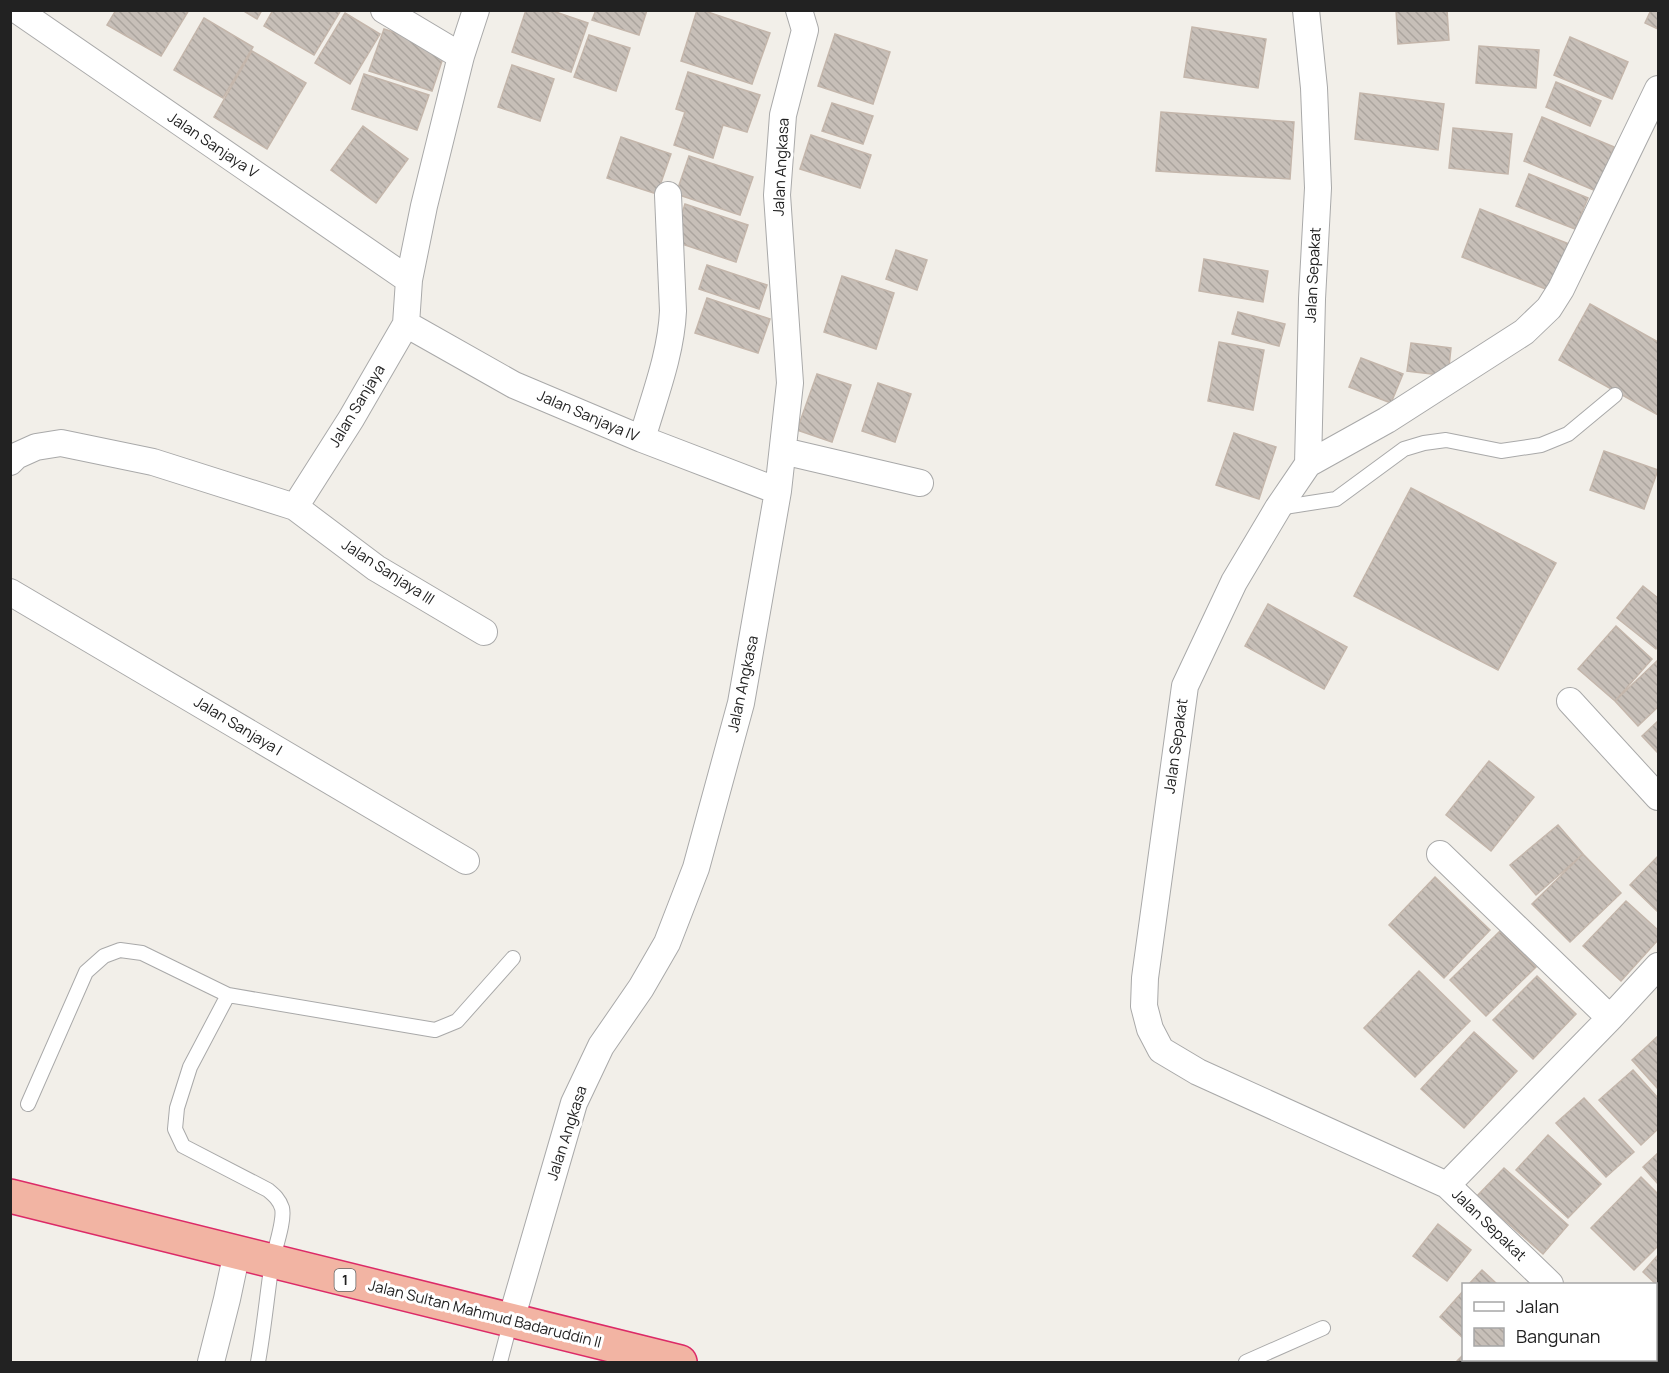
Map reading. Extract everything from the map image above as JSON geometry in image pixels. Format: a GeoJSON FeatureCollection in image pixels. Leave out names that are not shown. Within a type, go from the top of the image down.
{"type":"FeatureCollection","features":[{"type":"Feature","properties":{"kind":"highway","name":"Jalan Sultan Mahmud Badaruddin II"},"geometry":{"type":"LineString","coordinates":[[10,1196],[680,1362]]}},
{"type":"Feature","properties":{"kind":"street","name":"Jalan Sanjaya V"},"geometry":{"type":"LineString","coordinates":[[17,10],[409,280]]}},
{"type":"Feature","properties":{"kind":"street"},"geometry":{"type":"LineString","coordinates":[[384,10],[461,56]]}},
{"type":"Feature","properties":{"kind":"street","name":"Jalan Sanjaya"},"geometry":{"type":"LineString","coordinates":[[295,507],[406,324],[409,280],[424,206],[461,56],[476,10]]}},
{"type":"Feature","properties":{"kind":"street","name":"Jalan Angkasa"},"geometry":{"type":"LineString","coordinates":[[511,1320],[574,1103],[601,1046],[641,988],[667,943],[696,868],[741,703],[783,452],[790,383],[777,195],[783,115],[805,30],[799,10]]}},
{"type":"Feature","properties":{"kind":"street","name":"Jalan Sepakat"},"geometry":{"type":"LineString","coordinates":[[1306,10],[1314,88],[1318,188],[1312,299],[1308,465],[1278,508],[1234,582],[1185,686],[1145,978],[1144,1006],[1150,1029],[1161,1050],[1189,1067],[1447,1185],[1549,1283]]}},
{"type":"Feature","properties":{"kind":"street"},"geometry":{"type":"LineString","coordinates":[[1308,465],[1387,420],[1524,332],[1549,308],[1561,289],[1659,89]]}},
{"type":"Feature","properties":{"kind":"street"},"geometry":{"type":"LineString","coordinates":[[642,439],[664,367],[672,330],[668,195]]}},
{"type":"Feature","properties":{"kind":"street","name":"Jalan Sanjaya IV"},"geometry":{"type":"LineString","coordinates":[[406,324],[514,385],[642,439],[777,491]]}},
{"type":"Feature","properties":{"kind":"street"},"geometry":{"type":"LineString","coordinates":[[10,462],[16,456],[36,447],[61,443],[153,462],[295,507]]}},
{"type":"Feature","properties":{"kind":"street"},"geometry":{"type":"LineString","coordinates":[[783,452],[920,483]]}},
{"type":"Feature","properties":{"kind":"street","name":"Jalan Sanjaya III"},"geometry":{"type":"LineString","coordinates":[[295,507],[376,568],[484,632]]}},
{"type":"Feature","properties":{"kind":"street","name":"Jalan Sanjaya I"},"geometry":{"type":"LineString","coordinates":[[10,592],[466,861]]}},
{"type":"Feature","properties":{"kind":"street"},"geometry":{"type":"LineString","coordinates":[[1570,701],[1659,797]]}},
{"type":"Feature","properties":{"kind":"street"},"geometry":{"type":"LineString","coordinates":[[1440,854],[1610,1018]]}},
{"type":"Feature","properties":{"kind":"street"},"geometry":{"type":"LineString","coordinates":[[1447,1185],[1659,966]]}},
{"type":"Feature","properties":{"kind":"street"},"geometry":{"type":"LineString","coordinates":[[211,1362],[237,1252]]}},
{"type":"Feature","properties":{"kind":"lane"},"geometry":{"type":"LineString","coordinates":[[1278,508],[1336,499],[1404,448],[1424,443],[1446,440],[1501,451],[1541,445],[1568,434],[1615,395]]}},
{"type":"Feature","properties":{"kind":"lane"},"geometry":{"type":"LineString","coordinates":[[28,1104],[86,972],[104,956],[120,950],[142,953],[228,995],[435,1030],[457,1021],[513,958]]}},
{"type":"Feature","properties":{"kind":"lane"},"geometry":{"type":"LineString","coordinates":[[228,995],[190,1067],[177,1108],[175,1129],[183,1146],[268,1190],[278,1198],[282,1210],[272,1261],[265,1326],[258,1362]]}},
{"type":"Feature","properties":{"kind":"lane"},"geometry":{"type":"LineString","coordinates":[[500,1362],[511,1320]]}},
{"type":"Feature","properties":{"kind":"lane"},"geometry":{"type":"LineString","coordinates":[[1246,1362],[1323,1328]]}},
{"type":"Feature","properties":{"kind":"building"},"geometry":{"type":"Polygon","coordinates":[[[116,10],[189,10],[161,56],[107,25],[116,10]]]}},
{"type":"Feature","properties":{"kind":"building"},"geometry":{"type":"Polygon","coordinates":[[[242,10],[262,10],[257,19],[242,10]]]}},
{"type":"Feature","properties":{"kind":"building"},"geometry":{"type":"Polygon","coordinates":[[[273,10],[341,10],[314,55],[264,26],[273,10]]]}},
{"type":"Feature","properties":{"kind":"building"},"geometry":{"type":"Polygon","coordinates":[[[526,10],[550,10],[588,23],[571,72],[512,52],[526,10]]]}},
{"type":"Feature","properties":{"kind":"building"},"geometry":{"type":"Polygon","coordinates":[[[596,10],[647,10],[639,35],[592,20],[596,10]]]}},
{"type":"Feature","properties":{"kind":"building"},"geometry":{"type":"Polygon","coordinates":[[[697,10],[770,33],[752,84],[681,61],[697,10]]]}},
{"type":"Feature","properties":{"kind":"building"},"geometry":{"type":"Polygon","coordinates":[[[1396,10],[1447,10],[1449,40],[1398,44],[1396,10]]]}},
{"type":"Feature","properties":{"kind":"building"},"geometry":{"type":"Polygon","coordinates":[[[1651,10],[1658,10],[1658,29],[1645,23],[1651,10]]]}},
{"type":"Feature","properties":{"kind":"building"},"geometry":{"type":"Polygon","coordinates":[[[345,13],[380,34],[350,84],[315,63],[345,13]]]}},
{"type":"Feature","properties":{"kind":"building"},"geometry":{"type":"Polygon","coordinates":[[[204,18],[253,47],[223,98],[174,70],[204,18]]]}},
{"type":"Feature","properties":{"kind":"building"},"geometry":{"type":"Polygon","coordinates":[[[1192,27],[1266,39],[1258,88],[1184,77],[1192,27]]]}},
{"type":"Feature","properties":{"kind":"building"},"geometry":{"type":"Polygon","coordinates":[[[384,29],[446,49],[432,91],[369,71],[384,29]]]}},
{"type":"Feature","properties":{"kind":"building"},"geometry":{"type":"Polygon","coordinates":[[[835,34],[890,52],[873,104],[818,86],[835,34]]]}},
{"type":"Feature","properties":{"kind":"building"},"geometry":{"type":"Polygon","coordinates":[[[589,35],[630,48],[616,91],[574,77],[589,35]]]}},
{"type":"Feature","properties":{"kind":"building"},"geometry":{"type":"Polygon","coordinates":[[[1570,37],[1628,62],[1612,99],[1554,75],[1570,37]]]}},
{"type":"Feature","properties":{"kind":"building"},"geometry":{"type":"Polygon","coordinates":[[[1479,46],[1539,50],[1536,88],[1476,83],[1479,46]]]}},
{"type":"Feature","properties":{"kind":"building"},"geometry":{"type":"Polygon","coordinates":[[[252,51],[306,83],[267,149],[214,117],[252,51]]]}},
{"type":"Feature","properties":{"kind":"building"},"geometry":{"type":"Polygon","coordinates":[[[512,65],[554,79],[540,121],[498,107],[512,65]]]}},
{"type":"Feature","properties":{"kind":"building"},"geometry":{"type":"Polygon","coordinates":[[[688,72],[760,95],[747,132],[723,125],[713,158],[674,145],[685,112],[676,109],[688,72]]]}},
{"type":"Feature","properties":{"kind":"building"},"geometry":{"type":"Polygon","coordinates":[[[364,74],[429,95],[417,130],[352,109],[364,74]]]}},
{"type":"Feature","properties":{"kind":"building"},"geometry":{"type":"Polygon","coordinates":[[[1556,82],[1601,101],[1590,126],[1546,107],[1556,82]]]}},
{"type":"Feature","properties":{"kind":"building"},"geometry":{"type":"Polygon","coordinates":[[[1360,93],[1444,104],[1438,150],[1355,139],[1360,93]]]}},
{"type":"Feature","properties":{"kind":"building"},"geometry":{"type":"Polygon","coordinates":[[[832,103],[873,116],[863,144],[822,131],[832,103]]]}},
{"type":"Feature","properties":{"kind":"building"},"geometry":{"type":"Polygon","coordinates":[[[1161,112],[1294,122],[1290,179],[1156,171],[1161,112]]]}},
{"type":"Feature","properties":{"kind":"building"},"geometry":{"type":"Polygon","coordinates":[[[1542,117],[1614,147],[1596,191],[1524,161],[1542,117]]]}},
{"type":"Feature","properties":{"kind":"building"},"geometry":{"type":"Polygon","coordinates":[[[363,126],[408,159],[376,203],[331,170],[363,126]]]}},
{"type":"Feature","properties":{"kind":"building"},"geometry":{"type":"Polygon","coordinates":[[[1453,128],[1512,134],[1508,174],[1449,168],[1453,128]]]}},
{"type":"Feature","properties":{"kind":"building"},"geometry":{"type":"Polygon","coordinates":[[[811,135],[871,155],[860,188],[800,169],[811,135]]]}},
{"type":"Feature","properties":{"kind":"building"},"geometry":{"type":"Polygon","coordinates":[[[621,137],[671,154],[657,194],[607,178],[621,137]]]}},
{"type":"Feature","properties":{"kind":"building"},"geometry":{"type":"Polygon","coordinates":[[[689,156],[753,177],[740,215],[676,194],[689,156]]]}},
{"type":"Feature","properties":{"kind":"building"},"geometry":{"type":"Polygon","coordinates":[[[1529,174],[1588,198],[1575,229],[1516,206],[1529,174]]]}},
{"type":"Feature","properties":{"kind":"building"},"geometry":{"type":"Polygon","coordinates":[[[685,204],[748,225],[736,262],[673,241],[685,204]]]}},
{"type":"Feature","properties":{"kind":"building"},"geometry":{"type":"Polygon","coordinates":[[[1480,209],[1569,244],[1551,291],[1462,257],[1480,209]]]}},
{"type":"Feature","properties":{"kind":"building"},"geometry":{"type":"Polygon","coordinates":[[[896,250],[927,260],[917,290],[886,279],[896,250]]]}},
{"type":"Feature","properties":{"kind":"building"},"geometry":{"type":"Polygon","coordinates":[[[1204,259],[1268,271],[1263,302],[1199,291],[1204,259]]]}},
{"type":"Feature","properties":{"kind":"building"},"geometry":{"type":"Polygon","coordinates":[[[707,265],[767,285],[759,309],[699,289],[707,265]]]}},
{"type":"Feature","properties":{"kind":"building"},"geometry":{"type":"Polygon","coordinates":[[[842,276],[894,293],[876,349],[824,332],[842,276]]]}},
{"type":"Feature","properties":{"kind":"building"},"geometry":{"type":"Polygon","coordinates":[[[707,298],[770,319],[758,353],[695,333],[707,298]]]}},
{"type":"Feature","properties":{"kind":"building"},"geometry":{"type":"Polygon","coordinates":[[[1590,304],[1658,342],[1658,415],[1559,360],[1590,304]]]}},
{"type":"Feature","properties":{"kind":"building"},"geometry":{"type":"Polygon","coordinates":[[[1238,312],[1285,324],[1279,346],[1232,334],[1238,312]]]}},
{"type":"Feature","properties":{"kind":"building"},"geometry":{"type":"Polygon","coordinates":[[[1219,342],[1264,350],[1253,410],[1208,401],[1219,342]]]}},
{"type":"Feature","properties":{"kind":"building"},"geometry":{"type":"Polygon","coordinates":[[[1411,343],[1451,348],[1448,376],[1407,371],[1411,343]]]}},
{"type":"Feature","properties":{"kind":"building"},"geometry":{"type":"Polygon","coordinates":[[[1361,358],[1403,374],[1391,403],[1349,387],[1361,358]]]}},
{"type":"Feature","properties":{"kind":"building"},"geometry":{"type":"Polygon","coordinates":[[[817,374],[851,385],[832,442],[797,430],[817,374]]]}},
{"type":"Feature","properties":{"kind":"building"},"geometry":{"type":"Polygon","coordinates":[[[878,383],[911,394],[895,442],[862,431],[878,383]]]}},
{"type":"Feature","properties":{"kind":"building"},"geometry":{"type":"Polygon","coordinates":[[[1234,433],[1276,447],[1259,499],[1216,485],[1234,433]]]}},
{"type":"Feature","properties":{"kind":"building"},"geometry":{"type":"Polygon","coordinates":[[[1604,451],[1658,470],[1644,509],[1590,490],[1604,451]]]}},
{"type":"Feature","properties":{"kind":"building"},"geometry":{"type":"Polygon","coordinates":[[[1411,488],[1556,563],[1498,670],[1354,596],[1411,488]]]}},
{"type":"Feature","properties":{"kind":"building"},"geometry":{"type":"Polygon","coordinates":[[[1643,586],[1658,598],[1658,646],[1656,649],[1617,618],[1643,586]]]}},
{"type":"Feature","properties":{"kind":"building"},"geometry":{"type":"Polygon","coordinates":[[[1268,604],[1347,647],[1324,689],[1245,646],[1268,604]]]}},
{"type":"Feature","properties":{"kind":"building"},"geometry":{"type":"Polygon","coordinates":[[[1616,626],[1652,659],[1615,701],[1578,669],[1616,626]]]}},
{"type":"Feature","properties":{"kind":"building"},"geometry":{"type":"Polygon","coordinates":[[[1658,660],[1658,707],[1638,726],[1615,701],[1658,660]]]}},
{"type":"Feature","properties":{"kind":"building"},"geometry":{"type":"Polygon","coordinates":[[[1658,721],[1658,753],[1642,736],[1658,721]]]}},
{"type":"Feature","properties":{"kind":"building"},"geometry":{"type":"Polygon","coordinates":[[[1489,761],[1534,797],[1491,851],[1446,815],[1489,761]]]}},
{"type":"Feature","properties":{"kind":"building"},"geometry":{"type":"Polygon","coordinates":[[[1558,825],[1583,854],[1536,895],[1510,865],[1558,825]]]}},
{"type":"Feature","properties":{"kind":"building"},"geometry":{"type":"Polygon","coordinates":[[[1583,854],[1621,893],[1570,942],[1532,904],[1583,854]]]}},
{"type":"Feature","properties":{"kind":"building"},"geometry":{"type":"Polygon","coordinates":[[[1658,856],[1658,912],[1630,885],[1658,856]]]}},
{"type":"Feature","properties":{"kind":"building"},"geometry":{"type":"Polygon","coordinates":[[[1435,877],[1490,930],[1444,978],[1389,925],[1435,877]]]}},
{"type":"Feature","properties":{"kind":"building"},"geometry":{"type":"Polygon","coordinates":[[[1626,901],[1658,930],[1658,940],[1621,981],[1583,946],[1626,901]]]}},
{"type":"Feature","properties":{"kind":"building"},"geometry":{"type":"Polygon","coordinates":[[[1500,931],[1536,967],[1486,1016],[1450,980],[1500,931]]]}},
{"type":"Feature","properties":{"kind":"building"},"geometry":{"type":"Polygon","coordinates":[[[1419,971],[1470,1021],[1415,1077],[1364,1028],[1419,971]]]}},
{"type":"Feature","properties":{"kind":"building"},"geometry":{"type":"Polygon","coordinates":[[[1537,976],[1576,1014],[1533,1059],[1493,1020],[1537,976]]]}},
{"type":"Feature","properties":{"kind":"building"},"geometry":{"type":"Polygon","coordinates":[[[1474,1032],[1517,1071],[1464,1128],[1421,1089],[1474,1032]]]}},
{"type":"Feature","properties":{"kind":"building"},"geometry":{"type":"Polygon","coordinates":[[[1658,1036],[1658,1089],[1632,1060],[1658,1036]]]}},
{"type":"Feature","properties":{"kind":"building"},"geometry":{"type":"Polygon","coordinates":[[[1633,1070],[1658,1098],[1658,1129],[1641,1145],[1599,1100],[1633,1070]]]}},
{"type":"Feature","properties":{"kind":"building"},"geometry":{"type":"Polygon","coordinates":[[[1584,1098],[1634,1152],[1606,1177],[1556,1123],[1584,1098]]]}},
{"type":"Feature","properties":{"kind":"building"},"geometry":{"type":"Polygon","coordinates":[[[1548,1135],[1601,1184],[1568,1218],[1516,1170],[1548,1135]]]}},
{"type":"Feature","properties":{"kind":"building"},"geometry":{"type":"Polygon","coordinates":[[[1658,1153],[1658,1184],[1643,1167],[1658,1153]]]}},
{"type":"Feature","properties":{"kind":"building"},"geometry":{"type":"Polygon","coordinates":[[[1504,1168],[1568,1225],[1543,1254],[1477,1196],[1504,1168]]]}},
{"type":"Feature","properties":{"kind":"building"},"geometry":{"type":"Polygon","coordinates":[[[1641,1177],[1658,1194],[1658,1246],[1634,1270],[1591,1228],[1641,1177]]]}},
{"type":"Feature","properties":{"kind":"building"},"geometry":{"type":"Polygon","coordinates":[[[1438,1224],[1471,1250],[1447,1281],[1413,1256],[1438,1224]]]}},
{"type":"Feature","properties":{"kind":"building"},"geometry":{"type":"Polygon","coordinates":[[[1658,1255],[1658,1286],[1643,1272],[1658,1255]]]}},
{"type":"Feature","properties":{"kind":"building"},"geometry":{"type":"Polygon","coordinates":[[[1482,1270],[1496,1283],[1470,1283],[1482,1270]]]}},
{"type":"Feature","properties":{"kind":"building"},"geometry":{"type":"Polygon","coordinates":[[[1462,1292],[1462,1337],[1440,1317],[1462,1292]]]}},
{"type":"Feature","properties":{"kind":"building"},"geometry":{"type":"Polygon","coordinates":[[[1462,1356],[1462,1361],[1545,1361],[1544,1362],[1456,1362],[1462,1356]]]}},
{"type":"Feature","properties":{"kind":"building"},"geometry":{"type":"Polygon","coordinates":[[[1584,1361],[1586,1362],[1560,1362],[1584,1361]]]}}]}
